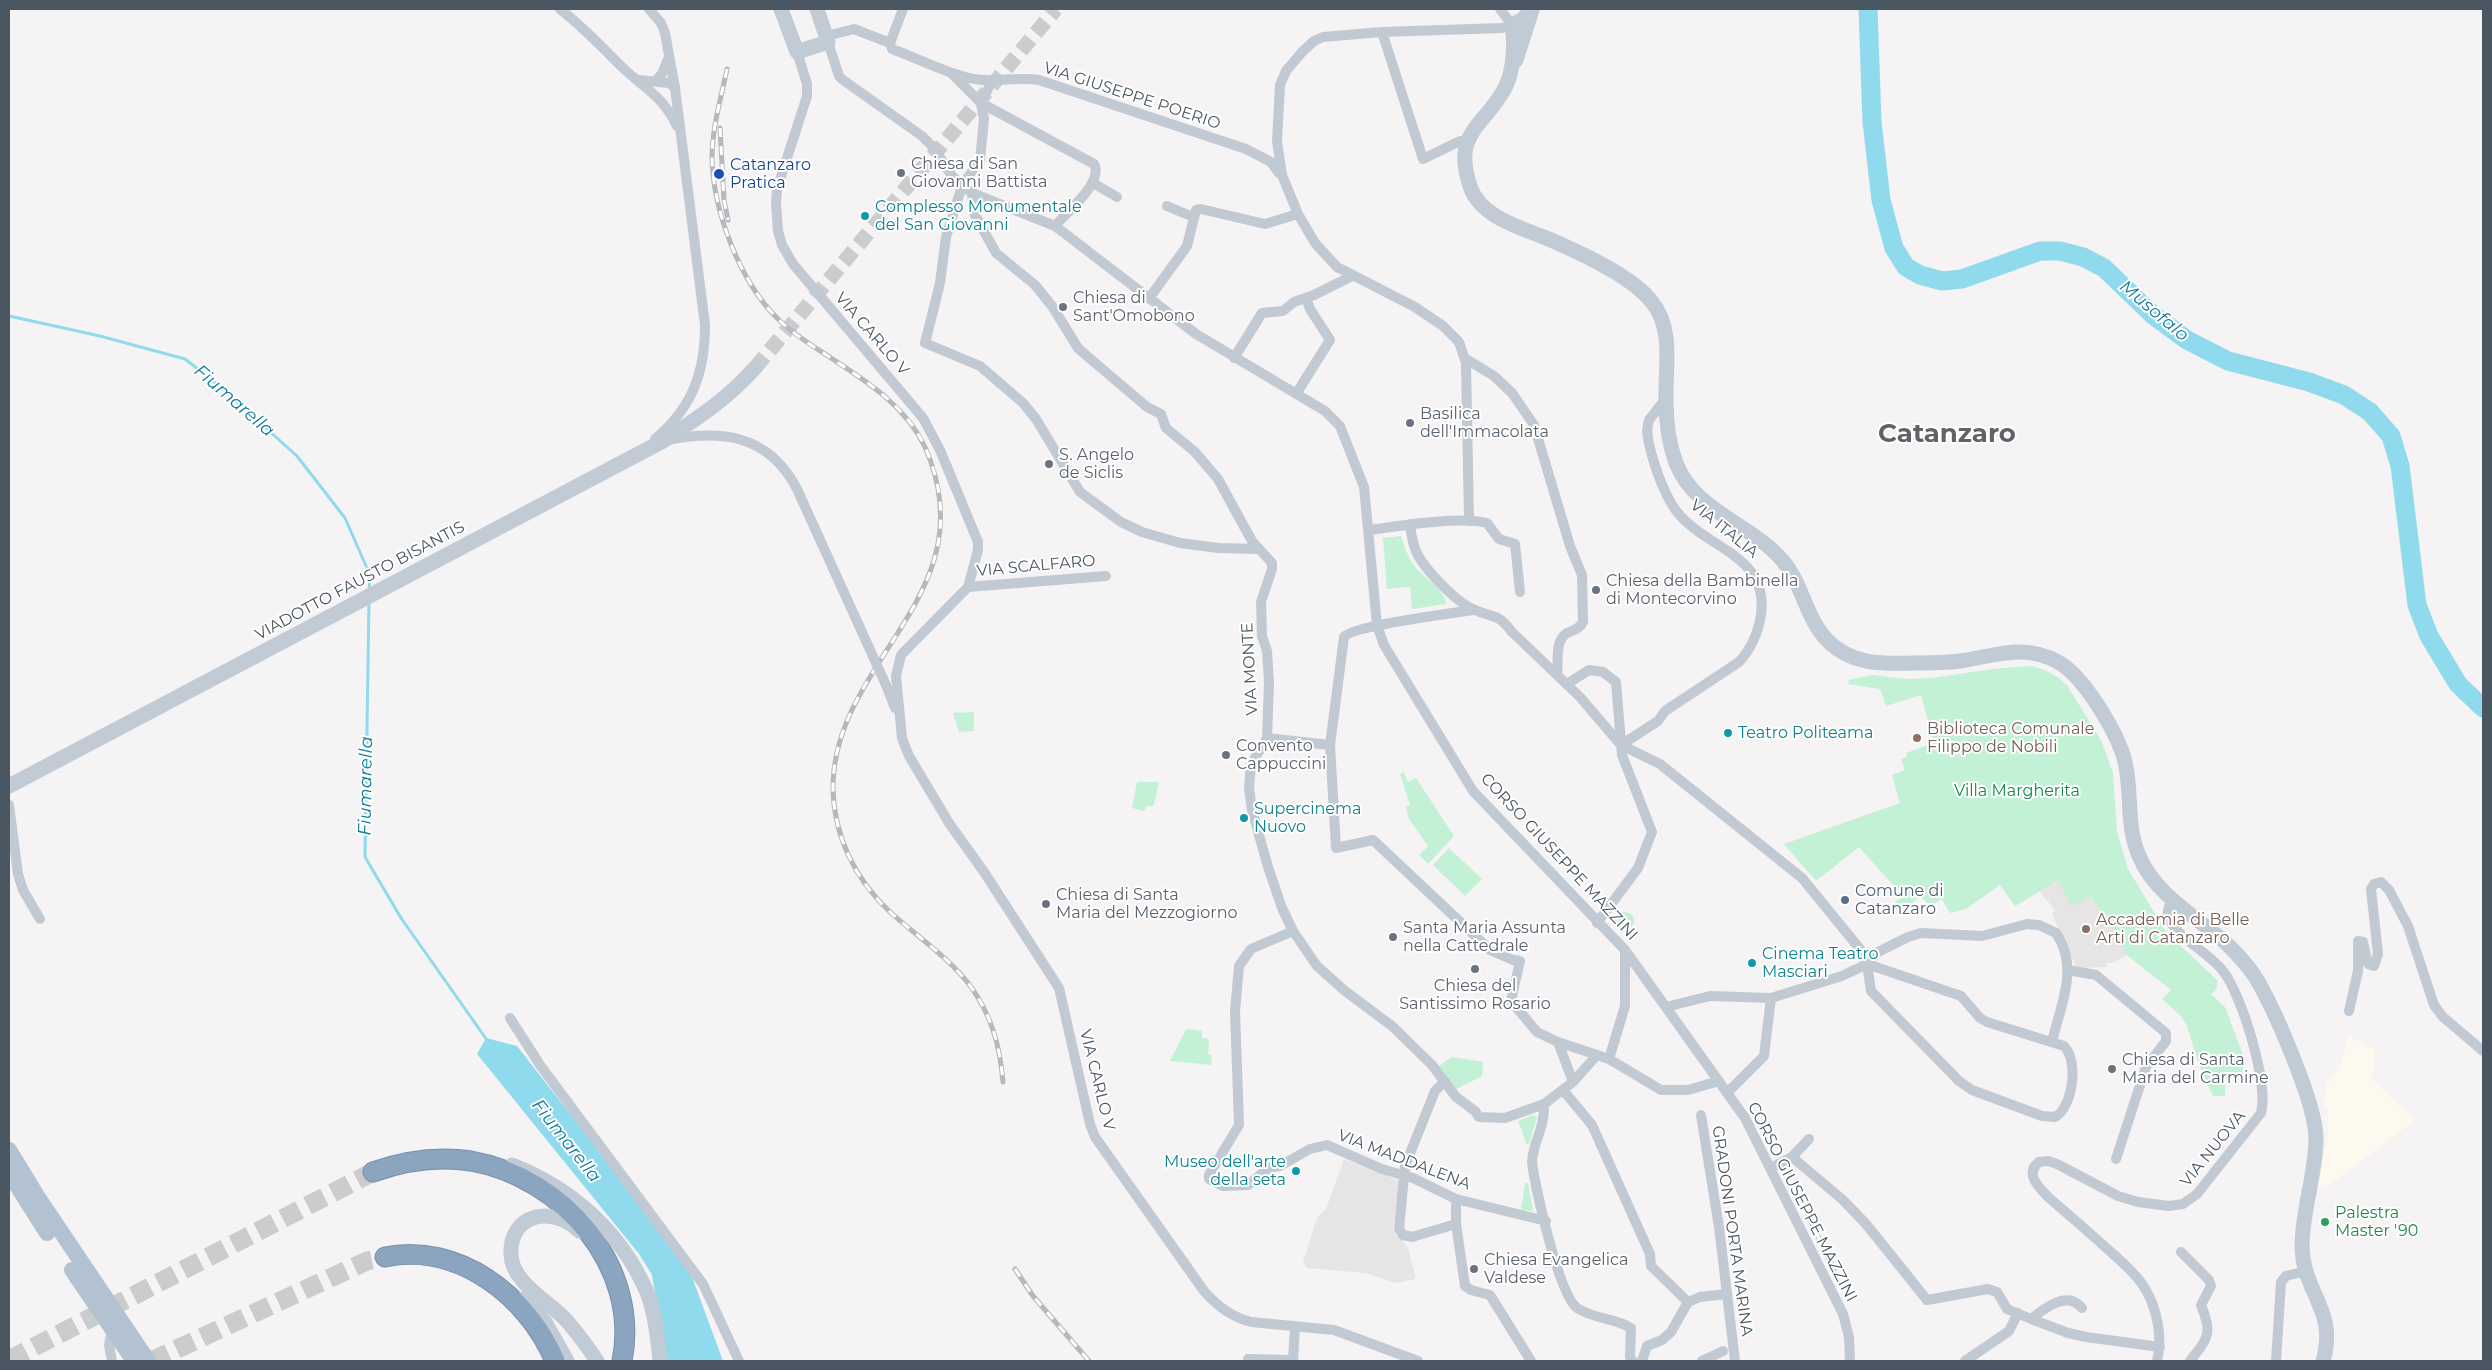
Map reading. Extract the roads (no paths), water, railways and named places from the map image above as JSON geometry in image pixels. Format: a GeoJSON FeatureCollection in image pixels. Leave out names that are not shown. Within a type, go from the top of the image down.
{"type":"FeatureCollection","features":[{"type":"Feature","properties":{"kind":"highway"},"geometry":{"type":"LineString","coordinates":[[373,1172],[410,1161],[470,1161],[495,1168],[536,1187],[552,1197],[582,1223],[606,1257],[616,1284],[624,1330],[622,1361]]}},
{"type":"Feature","properties":{"kind":"highway"},"geometry":{"type":"LineString","coordinates":[[391,1255],[428,1255],[441,1258],[472,1271],[497,1286],[527,1315],[542,1336],[555,1361]]}},
{"type":"Feature","properties":{"kind":"main road"},"geometry":{"type":"LineString","coordinates":[[9,1150],[31,1198]]}},
{"type":"Feature","properties":{"kind":"main road"},"geometry":{"type":"LineString","coordinates":[[9,1162],[112,1329],[134,1361]]}},
{"type":"Feature","properties":{"kind":"main road"},"geometry":{"type":"LineString","coordinates":[[9,1173],[31,1198],[148,1361]]}},
{"type":"Feature","properties":{"kind":"main road"},"geometry":{"type":"LineString","coordinates":[[9,1178],[31,1198]]}},
{"type":"Feature","properties":{"kind":"street"},"geometry":{"type":"LineString","coordinates":[[560,9],[576,22],[624,70],[640,80],[658,96],[669,110],[681,134]]}},
{"type":"Feature","properties":{"kind":"street"},"geometry":{"type":"LineString","coordinates":[[632,456],[673,423],[684,409],[703,361],[705,325],[675,88],[668,59],[665,33],[661,23],[649,9]]}},
{"type":"Feature","properties":{"kind":"street"},"geometry":{"type":"LineString","coordinates":[[781,9],[797,52],[827,39],[817,9]]}},
{"type":"Feature","properties":{"kind":"street"},"geometry":{"type":"LineString","coordinates":[[890,43],[903,9]]}},
{"type":"Feature","properties":{"kind":"street"},"geometry":{"type":"LineString","coordinates":[[1500,9],[1512,26],[1514,40],[1511,72]]}},
{"type":"Feature","properties":{"kind":"street"},"geometry":{"type":"LineString","coordinates":[[1469,521],[1466,359],[1459,342],[1443,326],[1415,307],[1352,276],[1326,257],[1298,214],[1282,175],[1277,135],[1280,86],[1286,70],[1305,48],[1323,37],[1382,32],[1482,30],[1512,26],[1523,19],[1532,9]]}},
{"type":"Feature","properties":{"kind":"street"},"geometry":{"type":"LineString","coordinates":[[1532,9],[1530,23],[1502,94],[1474,127],[1466,144],[1465,159],[1469,185],[1474,195],[1481,204],[1510,225],[1567,248],[1610,271],[1634,286],[1652,302],[1662,319],[1666,335],[1666,398],[1672,450],[1676,463],[1686,481],[1716,511],[1762,542],[1782,560],[1795,579],[1822,634],[1841,652],[1854,658],[1884,664],[1958,662],[2017,650],[2047,656],[2075,674],[2112,731],[2124,756],[2128,782],[2129,817],[2140,860],[2156,884],[2217,935],[2235,952],[2254,976],[2276,1021],[2309,1104],[2316,1139],[2303,1235],[2306,1272],[2327,1324],[2328,1343],[2323,1361]]}},
{"type":"Feature","properties":{"kind":"street","name":"VIA GIUSEPPE POERIO"},"geometry":{"type":"LineString","coordinates":[[827,39],[854,29],[890,43],[892,49],[968,78],[992,81],[1020,78],[1039,80],[1164,120],[1260,154],[1271,162],[1282,175]]}},
{"type":"Feature","properties":{"kind":"street"},"geometry":{"type":"LineString","coordinates":[[1382,32],[1423,159],[1460,141],[1466,144]]}},
{"type":"Feature","properties":{"kind":"street","name":"CORSO GIUSEPPE MAZZINI"},"geometry":{"type":"LineString","coordinates":[[827,39],[839,76],[922,136],[934,148],[952,176],[962,186],[972,193],[1055,226],[1196,334],[1331,416],[1340,426],[1364,487],[1377,626],[1384,645],[1473,790],[1597,923],[1625,950],[1745,1118],[1843,1314],[1849,1338],[1850,1361]]}},
{"type":"Feature","properties":{"kind":"street","name":"VIA CARLO V"},"geometry":{"type":"LineString","coordinates":[[797,52],[808,90],[777,189],[776,217],[782,245],[793,264],[911,402],[933,434],[976,534],[978,550],[968,587],[901,655],[896,676],[899,718],[902,738],[909,756],[949,823],[984,872],[1059,988],[1090,1124],[1103,1152],[1212,1300],[1238,1319],[1251,1322],[1334,1330],[1418,1361]]}},
{"type":"Feature","properties":{"kind":"street"},"geometry":{"type":"LineString","coordinates":[[655,81],[662,74],[668,59]]}},
{"type":"Feature","properties":{"kind":"street"},"geometry":{"type":"LineString","coordinates":[[948,70],[981,103],[1092,162],[1097,172],[1093,183],[1055,226]]}},
{"type":"Feature","properties":{"kind":"street"},"geometry":{"type":"LineString","coordinates":[[640,80],[669,83],[675,88]]}},
{"type":"Feature","properties":{"kind":"street"},"geometry":{"type":"LineString","coordinates":[[992,81],[981,103],[984,119],[980,160],[962,186],[945,240],[940,283],[925,344],[980,366],[1031,411],[1080,492],[1120,522],[1142,532],[1180,543],[1218,548],[1259,549]]}},
{"type":"Feature","properties":{"kind":"street"},"geometry":{"type":"LineString","coordinates":[[658,96],[668,94],[675,88]]}},
{"type":"Feature","properties":{"kind":"street"},"geometry":{"type":"LineString","coordinates":[[1093,183],[1117,197]]}},
{"type":"Feature","properties":{"kind":"street"},"geometry":{"type":"LineString","coordinates":[[972,193],[974,213],[996,253],[1035,285],[1052,306],[1078,348],[1147,407],[1161,414],[1166,428],[1195,452],[1218,478],[1247,534],[1259,549]]}},
{"type":"Feature","properties":{"kind":"street"},"geometry":{"type":"LineString","coordinates":[[1167,206],[1193,217]]}},
{"type":"Feature","properties":{"kind":"street"},"geometry":{"type":"LineString","coordinates":[[1150,297],[1187,246],[1196,210],[1201,209],[1265,224],[1298,214]]}},
{"type":"Feature","properties":{"kind":"street"},"geometry":{"type":"LineString","coordinates":[[1234,358],[1262,313],[1280,312],[1294,302],[1352,276]]}},
{"type":"Feature","properties":{"kind":"street"},"geometry":{"type":"LineString","coordinates":[[1296,394],[1330,340],[1310,309],[1306,298]]}},
{"type":"Feature","properties":{"kind":"street"},"geometry":{"type":"LineString","coordinates":[[1466,359],[1494,376],[1512,393],[1529,417],[1582,575],[1583,622],[1581,626],[1562,638],[1558,649],[1557,674]]}},
{"type":"Feature","properties":{"kind":"street","name":"VIADOTTO FAUSTO BISANTIS"},"geometry":{"type":"LineString","coordinates":[[15,783],[662,441],[712,409],[734,391],[755,368]]}},
{"type":"Feature","properties":{"kind":"street","name":"VIA ITALIA"},"geometry":{"type":"LineString","coordinates":[[1621,745],[1658,721],[1665,711],[1739,662],[1746,655],[1756,636],[1762,608],[1761,591],[1752,570],[1693,528],[1678,513],[1667,495],[1647,430],[1649,420],[1666,398]]}},
{"type":"Feature","properties":{"kind":"street"},"geometry":{"type":"LineString","coordinates":[[662,441],[696,435],[727,436],[753,444],[766,451],[784,467],[797,489],[886,685],[899,718]]}},
{"type":"Feature","properties":{"kind":"street"},"geometry":{"type":"LineString","coordinates":[[1369,530],[1410,524],[1469,521],[1487,523],[1498,539],[1512,542],[1515,546],[1520,592]]}},
{"type":"Feature","properties":{"kind":"street"},"geometry":{"type":"LineString","coordinates":[[1410,524],[1415,549],[1423,563],[1455,597],[1473,610],[1503,620],[1512,632],[1567,684],[1621,745],[1660,764],[1789,866],[1860,949],[1867,964],[1870,988],[1873,994],[1959,1080],[1972,1090],[2047,1118],[2055,1117],[2062,1111],[2073,1074],[2068,1050],[2052,1042],[1999,1026],[1980,1018],[1960,996],[1867,964]]}},
{"type":"Feature","properties":{"kind":"street","name":"VIA MONTE"},"geometry":{"type":"LineString","coordinates":[[1259,549],[1270,560],[1272,569],[1261,602],[1262,636],[1267,651],[1269,682],[1267,738],[1251,765],[1249,788],[1252,810],[1268,867],[1282,908],[1293,931]]}},
{"type":"Feature","properties":{"kind":"street","name":"VIA SCALFARO"},"geometry":{"type":"LineString","coordinates":[[968,587],[1106,576]]}},
{"type":"Feature","properties":{"kind":"street"},"geometry":{"type":"LineString","coordinates":[[1473,610],[1350,632],[1342,640],[1330,746],[1331,803],[1336,848],[1373,840],[1490,950],[1520,961],[1511,1001],[1537,1032],[1558,1042],[1609,1058],[1654,1086],[1669,1091],[1688,1090],[1719,1081]]}},
{"type":"Feature","properties":{"kind":"street"},"geometry":{"type":"LineString","coordinates":[[1567,684],[1589,670],[1612,677],[1618,688],[1622,755],[1652,832],[1638,868],[1597,923]]}},
{"type":"Feature","properties":{"kind":"street"},"geometry":{"type":"LineString","coordinates":[[1606,728],[1619,724]]}},
{"type":"Feature","properties":{"kind":"street"},"geometry":{"type":"LineString","coordinates":[[1267,738],[1330,746]]}},
{"type":"Feature","properties":{"kind":"street"},"geometry":{"type":"LineString","coordinates":[[9,805],[18,874],[23,890],[40,919]]}},
{"type":"Feature","properties":{"kind":"street"},"geometry":{"type":"LineString","coordinates":[[2349,1011],[2358,971],[2358,941],[2363,942],[2368,964],[2374,966],[2377,962],[2378,954],[2371,888],[2374,884],[2381,882],[2386,885],[2408,926],[2434,1005],[2443,1017],[2483,1051]]}},
{"type":"Feature","properties":{"kind":"street","name":"VIA NUOVA"},"geometry":{"type":"LineString","coordinates":[[2160,1347],[2155,1314],[2144,1286],[2124,1264],[2048,1197],[2037,1185],[2032,1174],[2034,1167],[2039,1162],[2053,1162],[2118,1196],[2157,1206],[2183,1204],[2197,1194],[2261,1113],[2263,1102],[2259,1073],[2252,1041],[2239,1003],[2223,971],[2170,922],[2167,910],[2172,899]]}},
{"type":"Feature","properties":{"kind":"street"},"geometry":{"type":"LineString","coordinates":[[1666,1007],[1710,996],[1771,998],[1842,976],[1867,964],[1876,953],[1908,937],[1921,933],[1982,936],[2027,924],[2039,925],[2056,933],[2068,970],[2064,1003],[2052,1042]]}},
{"type":"Feature","properties":{"kind":"street"},"geometry":{"type":"LineString","coordinates":[[1293,931],[1317,966],[1345,991],[1392,1026],[1432,1064],[1456,1097],[1483,1119],[1506,1118],[1544,1104],[1573,1082],[1596,1055]]}},
{"type":"Feature","properties":{"kind":"street","name":"VIA MADDALENA"},"geometry":{"type":"LineString","coordinates":[[1293,931],[1251,949],[1241,960],[1238,971],[1235,1011],[1239,1125],[1208,1178],[1223,1186],[1248,1185],[1269,1168],[1280,1166],[1310,1149],[1330,1146],[1382,1169],[1404,1175],[1456,1199],[1546,1221]]}},
{"type":"Feature","properties":{"kind":"street"},"geometry":{"type":"LineString","coordinates":[[1609,1058],[1624,1006],[1625,950]]}},
{"type":"Feature","properties":{"kind":"street"},"geometry":{"type":"LineString","coordinates":[[2068,970],[2096,975],[2166,1034],[2166,1042],[2146,1067],[2116,1159]]}},
{"type":"Feature","properties":{"kind":"street"},"geometry":{"type":"LineString","coordinates":[[1727,1093],[1764,1056],[1771,998]]}},
{"type":"Feature","properties":{"kind":"street"},"geometry":{"type":"LineString","coordinates":[[510,1018],[540,1066],[703,1284],[739,1361]]}},
{"type":"Feature","properties":{"kind":"street"},"geometry":{"type":"LineString","coordinates":[[1558,1042],[1573,1082]]}},
{"type":"Feature","properties":{"kind":"street"},"geometry":{"type":"LineString","coordinates":[[1445,1081],[1435,1091],[1405,1166],[1399,1227],[1401,1234],[1412,1236],[1456,1224]]}},
{"type":"Feature","properties":{"kind":"street"},"geometry":{"type":"LineString","coordinates":[[1563,1090],[1592,1125],[1650,1254],[1651,1266],[1688,1302]]}},
{"type":"Feature","properties":{"kind":"street"},"geometry":{"type":"LineString","coordinates":[[1544,1104],[1544,1121],[1533,1152],[1532,1162],[1559,1277],[1567,1297],[1583,1312],[1631,1328],[1630,1357],[1633,1361]]}},
{"type":"Feature","properties":{"kind":"street","name":"GRADONI PORTA MARINA"},"geometry":{"type":"LineString","coordinates":[[1701,1116],[1719,1228],[1726,1294],[1728,1351],[1735,1361]]}},
{"type":"Feature","properties":{"kind":"street"},"geometry":{"type":"LineString","coordinates":[[1771,1168],[1792,1157],[1809,1138]]}},
{"type":"Feature","properties":{"kind":"street"},"geometry":{"type":"LineString","coordinates":[[410,1161],[445,1154],[487,1158],[538,1176],[582,1205],[594,1215],[624,1251],[646,1292],[660,1361]]}},
{"type":"Feature","properties":{"kind":"street"},"geometry":{"type":"LineString","coordinates":[[1792,1157],[1843,1200],[1866,1224],[1927,1300],[1988,1289],[1997,1292],[2007,1309],[2068,1333],[2160,1347],[2157,1361]]}},
{"type":"Feature","properties":{"kind":"street"},"geometry":{"type":"LineString","coordinates":[[1456,1199],[1456,1224],[1465,1286],[1471,1290],[1490,1295],[1531,1361]]}},
{"type":"Feature","properties":{"kind":"street"},"geometry":{"type":"LineString","coordinates":[[597,1361],[565,1319],[516,1271],[511,1256],[513,1242],[520,1228],[530,1219],[550,1215],[567,1221],[582,1234],[595,1252],[605,1274],[613,1302],[617,1344],[614,1361]]}},
{"type":"Feature","properties":{"kind":"street"},"geometry":{"type":"LineString","coordinates":[[391,1255],[413,1252],[443,1254],[458,1258],[488,1272],[519,1295],[545,1322],[567,1361]]}},
{"type":"Feature","properties":{"kind":"street"},"geometry":{"type":"LineString","coordinates":[[2181,1252],[2209,1280],[2211,1286],[2201,1305],[2208,1322],[2208,1335],[2190,1361]]}},
{"type":"Feature","properties":{"kind":"street"},"geometry":{"type":"LineString","coordinates":[[2276,1361],[2281,1282],[2286,1276],[2306,1272]]}},
{"type":"Feature","properties":{"kind":"street"},"geometry":{"type":"LineString","coordinates":[[1642,1361],[1647,1346],[1662,1340],[1671,1332],[1688,1302],[1700,1297],[1726,1294]]}},
{"type":"Feature","properties":{"kind":"street"},"geometry":{"type":"LineString","coordinates":[[2031,1319],[2055,1302],[2073,1301],[2082,1308]]}},
{"type":"Feature","properties":{"kind":"street"},"geometry":{"type":"LineString","coordinates":[[1966,1361],[2009,1331],[2018,1313]]}},
{"type":"Feature","properties":{"kind":"street"},"geometry":{"type":"LineString","coordinates":[[1248,1359],[1293,1361],[1295,1326]]}},
{"type":"Feature","properties":{"kind":"street"},"geometry":{"type":"LineString","coordinates":[[112,1329],[109,1345],[112,1361]]}},
{"type":"Feature","properties":{"kind":"street"},"geometry":{"type":"LineString","coordinates":[[1702,1361],[1728,1351]]}},
{"type":"Feature","properties":{"kind":"street"},"geometry":{"type":"LineString","coordinates":[[1718,1361],[1728,1351]]}},
{"type":"Feature","properties":{"kind":"water"},"geometry":{"type":"Polygon","coordinates":[[[486,1038],[517,1046],[644,1208],[691,1274],[723,1361],[666,1361],[652,1275],[639,1254],[477,1054],[486,1038]]]}},
{"type":"Feature","properties":{"kind":"waterway","name":"Musofalo"},"geometry":{"type":"LineString","coordinates":[[1868,9],[1872,122],[1881,200],[1894,248],[1906,267],[1920,275],[1942,281],[1962,279],[2040,251],[2060,251],[2083,257],[2104,268],[2153,315],[2187,340],[2228,361],[2309,382],[2344,395],[2370,412],[2391,436],[2400,466],[2417,605],[2429,636],[2458,684],[2483,708]]}},
{"type":"Feature","properties":{"kind":"waterway","name":"Fiumarella"},"geometry":{"type":"LineString","coordinates":[[9,316],[100,336],[185,359],[219,386],[297,456],[345,518],[370,575],[369,592]]}},
{"type":"Feature","properties":{"kind":"waterway","name":"Fiumarella"},"geometry":{"type":"LineString","coordinates":[[369,600],[365,857],[401,918],[487,1040]]}},
{"type":"Feature","properties":{"kind":"tunnel"},"geometry":{"type":"LineString","coordinates":[[755,368],[1056,9]]}},
{"type":"Feature","properties":{"kind":"tunnel"},"geometry":{"type":"LineString","coordinates":[[9,1360],[373,1172]]}},
{"type":"Feature","properties":{"kind":"tunnel"},"geometry":{"type":"LineString","coordinates":[[151,1361],[367,1261],[385,1257]]}},
{"type":"Feature","properties":{"kind":"railway"},"geometry":{"type":"LineString","coordinates":[[727,69],[715,124],[712,158],[717,200],[723,222],[741,266],[764,304],[784,325],[872,386],[907,419],[925,447],[940,499],[938,545],[924,586],[903,625],[856,702],[839,743],[833,789],[834,806],[842,840],[866,885],[889,911],[953,966],[978,998],[994,1032],[1000,1056],[1003,1082]]}},
{"type":"Feature","properties":{"kind":"railway"},"geometry":{"type":"LineString","coordinates":[[720,128],[724,200],[728,220]]}},
{"type":"Feature","properties":{"kind":"railway"},"geometry":{"type":"LineString","coordinates":[[1808,1216],[1834,1269]]}},
{"type":"Feature","properties":{"kind":"railway"},"geometry":{"type":"LineString","coordinates":[[1015,1269],[1033,1296],[1089,1361]]}},
{"type":"Feature","properties":{"kind":"place","name":"Chiesa di San Giovanni Battista"},"geometry":{"type":"Point","coordinates":[901,173]}},
{"type":"Feature","properties":{"kind":"place","name":"Catanzaro Pratica"},"geometry":{"type":"Point","coordinates":[719,174]}},
{"type":"Feature","properties":{"kind":"place","name":"Complesso Monumentale del San Giovanni"},"geometry":{"type":"Point","coordinates":[865,216]}},
{"type":"Feature","properties":{"kind":"place","name":"Chiesa di Sant'Omobono"},"geometry":{"type":"Point","coordinates":[1063,307]}},
{"type":"Feature","properties":{"kind":"place","name":"Basilica dell'Immacolata"},"geometry":{"type":"Point","coordinates":[1410,423]}},
{"type":"Feature","properties":{"kind":"place","name":"S. Angelo de Siclis"},"geometry":{"type":"Point","coordinates":[1049,464]}},
{"type":"Feature","properties":{"kind":"place","name":"Chiesa della Bambinella di Montecorvino"},"geometry":{"type":"Point","coordinates":[1596,590]}},
{"type":"Feature","properties":{"kind":"place","name":"Teatro Politeama"},"geometry":{"type":"Point","coordinates":[1728,733]}},
{"type":"Feature","properties":{"kind":"place","name":"Biblioteca Comunale Filippo de Nobili"},"geometry":{"type":"Point","coordinates":[1917,738]}},
{"type":"Feature","properties":{"kind":"place","name":"Convento Cappuccini"},"geometry":{"type":"Point","coordinates":[1226,755]}},
{"type":"Feature","properties":{"kind":"place","name":"Supercinema Nuovo"},"geometry":{"type":"Point","coordinates":[1244,818]}},
{"type":"Feature","properties":{"kind":"place","name":"Comune di Catanzaro"},"geometry":{"type":"Point","coordinates":[1845,900]}},
{"type":"Feature","properties":{"kind":"place","name":"Chiesa di Santa Maria del Mezzogiorno"},"geometry":{"type":"Point","coordinates":[1046,904]}},
{"type":"Feature","properties":{"kind":"place","name":"Accademia di Belle Arti di Catanzaro"},"geometry":{"type":"Point","coordinates":[2086,929]}},
{"type":"Feature","properties":{"kind":"place","name":"Santa Maria Assunta nella Cattedrale"},"geometry":{"type":"Point","coordinates":[1393,937]}},
{"type":"Feature","properties":{"kind":"place","name":"Cinema Teatro Masciari"},"geometry":{"type":"Point","coordinates":[1752,963]}},
{"type":"Feature","properties":{"kind":"place","name":"Chiesa del Santissimo Rosario"},"geometry":{"type":"Point","coordinates":[1475,969]}},
{"type":"Feature","properties":{"kind":"place","name":"Chiesa di Santa Maria del Carmine"},"geometry":{"type":"Point","coordinates":[2112,1069]}},
{"type":"Feature","properties":{"kind":"place","name":"Museo dell'arte della seta"},"geometry":{"type":"Point","coordinates":[1296,1171]}},
{"type":"Feature","properties":{"kind":"place","name":"Palestra Master '90"},"geometry":{"type":"Point","coordinates":[2325,1222]}},
{"type":"Feature","properties":{"kind":"place","name":"Chiesa Evangelica Valdese"},"geometry":{"type":"Point","coordinates":[1474,1269]}},
{"type":"Feature","properties":{"kind":"district","name":"Catanzaro"},"geometry":{"type":"Point","coordinates":[1947,434]}},
{"type":"Feature","properties":{"kind":"park label","name":"Villa Margherita"},"geometry":{"type":"Point","coordinates":[2017,791]}}]}
